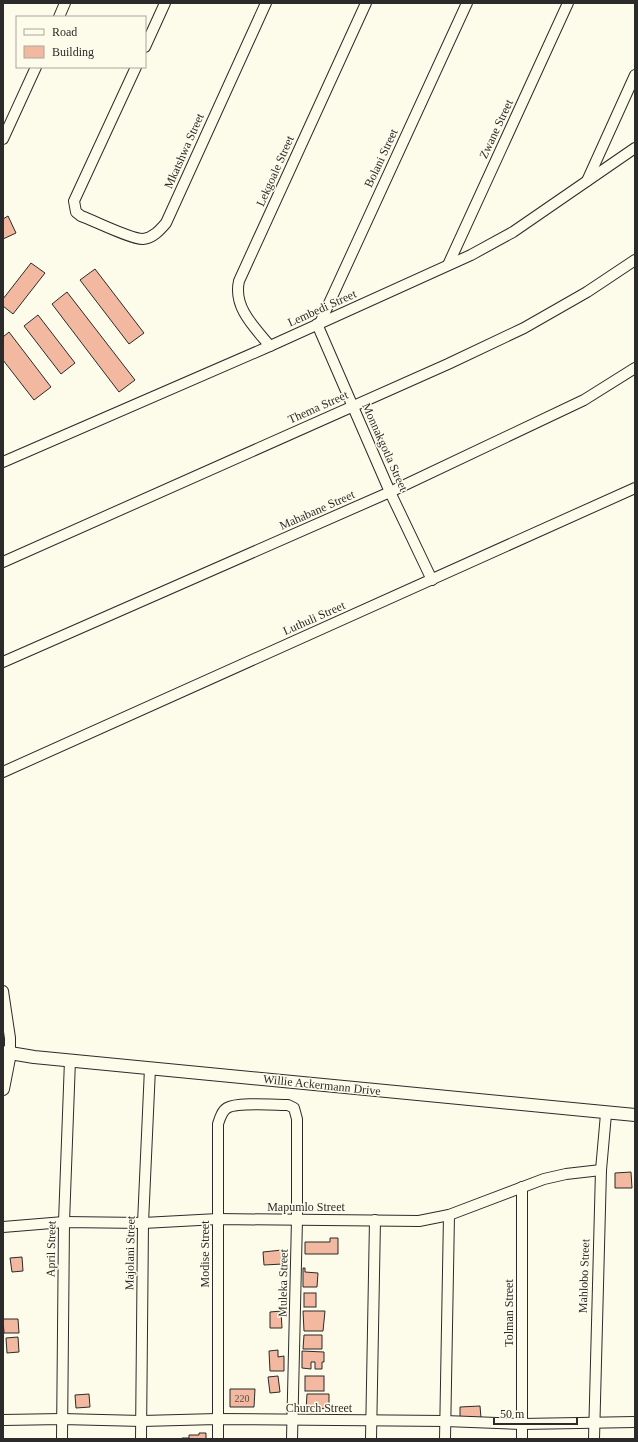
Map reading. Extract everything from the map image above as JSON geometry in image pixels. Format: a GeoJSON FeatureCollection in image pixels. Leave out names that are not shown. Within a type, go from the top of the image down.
{"type":"FeatureCollection","features":[{"type":"Feature","properties":{"kind":"street"},"geometry":{"type":"LineString","coordinates":[[59,16],[65,3]]}},
{"type":"Feature","properties":{"kind":"street"},"geometry":{"type":"LineString","coordinates":[[146,45],[165,3]]}},
{"type":"Feature","properties":{"kind":"street","name":"Mkatshwa Street"},"geometry":{"type":"LineString","coordinates":[[136,68],[74,201],[76,212],[81,216],[131,237],[143,239],[151,237],[166,223],[266,3]]}},
{"type":"Feature","properties":{"kind":"street","name":"Lekgoale Street"},"geometry":{"type":"LineString","coordinates":[[270,346],[248,320],[240,305],[237,289],[239,281],[366,3]]}},
{"type":"Feature","properties":{"kind":"street","name":"Bolani Street"},"geometry":{"type":"LineString","coordinates":[[318,324],[467,3]]}},
{"type":"Feature","properties":{"kind":"street","name":"Zwane Street"},"geometry":{"type":"LineString","coordinates":[[448,265],[568,3]]}},
{"type":"Feature","properties":{"kind":"street"},"geometry":{"type":"LineString","coordinates":[[3,139],[36,68]]}},
{"type":"Feature","properties":{"kind":"street"},"geometry":{"type":"LineString","coordinates":[[587,180],[635,75]]}},
{"type":"Feature","properties":{"kind":"street","name":"Lembedi Street"},"geometry":{"type":"LineString","coordinates":[[3,462],[270,346],[486,247],[513,232],[635,148]]}},
{"type":"Feature","properties":{"kind":"street","name":"Thema Street"},"geometry":{"type":"LineString","coordinates":[[3,562],[448,364],[524,328],[581,296],[635,260]]}},
{"type":"Feature","properties":{"kind":"street","name":"Monnakgotla Street"},"geometry":{"type":"LineString","coordinates":[[318,324],[390,492],[432,580]]}},
{"type":"Feature","properties":{"kind":"street","name":"Mahabane Street"},"geometry":{"type":"LineString","coordinates":[[3,662],[390,492],[584,400],[635,368]]}},
{"type":"Feature","properties":{"kind":"street","name":"Luthuli Street"},"geometry":{"type":"LineString","coordinates":[[3,772],[635,488]]}},
{"type":"Feature","properties":{"kind":"street"},"geometry":{"type":"LineString","coordinates":[[3,991],[10,1038],[6,1052],[3,1089]]}},
{"type":"Feature","properties":{"kind":"street","name":"Willie Ackermann Drive"},"geometry":{"type":"LineString","coordinates":[[6,1052],[34,1057],[635,1116]]}},
{"type":"Feature","properties":{"kind":"street","name":"April Street"},"geometry":{"type":"LineString","coordinates":[[62,1439],[64,1222],[70,1060]]}},
{"type":"Feature","properties":{"kind":"street","name":"Majolani Street"},"geometry":{"type":"LineString","coordinates":[[141,1439],[143,1223],[150,1068]]}},
{"type":"Feature","properties":{"kind":"street","name":"Modise Street"},"geometry":{"type":"LineString","coordinates":[[218,1439],[218,1124],[220,1116],[227,1108],[237,1105],[288,1105],[294,1108],[296,1112],[298,1127]]}},
{"type":"Feature","properties":{"kind":"street","name":"Mahlobo Street"},"geometry":{"type":"LineString","coordinates":[[594,1439],[593,1422],[601,1170],[606,1114]]}},
{"type":"Feature","properties":{"kind":"street","name":"Muleka Street"},"geometry":{"type":"LineString","coordinates":[[292,1439],[298,1127]]}},
{"type":"Feature","properties":{"kind":"street","name":"Mapumlo Street"},"geometry":{"type":"LineString","coordinates":[[3,1227],[64,1222],[143,1223],[297,1219],[419,1221],[449,1216],[544,1179],[566,1174],[601,1170]]}},
{"type":"Feature","properties":{"kind":"street","name":"Tolman Street"},"geometry":{"type":"LineString","coordinates":[[522,1187],[522,1439]]}},
{"type":"Feature","properties":{"kind":"street"},"geometry":{"type":"LineString","coordinates":[[445,1439],[449,1216]]}},
{"type":"Feature","properties":{"kind":"street"},"geometry":{"type":"LineString","coordinates":[[371,1439],[375,1220]]}},
{"type":"Feature","properties":{"kind":"street","name":"Church Street"},"geometry":{"type":"LineString","coordinates":[[3,1420],[62,1419],[142,1421],[217,1419],[445,1421],[522,1424],[635,1422]]}},
{"type":"Feature","properties":{"kind":"building"},"geometry":{"type":"Polygon","coordinates":[[[8,216],[16,233],[3,239],[3,219],[8,216]]]}},
{"type":"Feature","properties":{"kind":"building"},"geometry":{"type":"Polygon","coordinates":[[[31,263],[45,273],[13,314],[3,306],[3,299],[31,263]]]}},
{"type":"Feature","properties":{"kind":"building"},"geometry":{"type":"Polygon","coordinates":[[[95,269],[144,333],[129,344],[80,280],[95,269]]]}},
{"type":"Feature","properties":{"kind":"building"},"geometry":{"type":"Polygon","coordinates":[[[67,292],[135,380],[119,392],[52,304],[67,292]]]}},
{"type":"Feature","properties":{"kind":"building"},"geometry":{"type":"Polygon","coordinates":[[[38,315],[75,363],[61,374],[24,326],[38,315]]]}},
{"type":"Feature","properties":{"kind":"building"},"geometry":{"type":"Polygon","coordinates":[[[9,332],[51,387],[34,400],[3,360],[3,337],[9,332]]]}},
{"type":"Feature","properties":{"kind":"building"},"geometry":{"type":"Polygon","coordinates":[[[631,1172],[632,1188],[615,1188],[615,1173],[631,1172]]]}},
{"type":"Feature","properties":{"kind":"building"},"geometry":{"type":"Polygon","coordinates":[[[330,1238],[338,1238],[338,1254],[305,1254],[305,1242],[330,1242],[330,1238]]]}},
{"type":"Feature","properties":{"kind":"building"},"geometry":{"type":"Polygon","coordinates":[[[282,1250],[283,1264],[264,1265],[263,1252],[282,1250]]]}},
{"type":"Feature","properties":{"kind":"building"},"geometry":{"type":"Polygon","coordinates":[[[22,1257],[23,1271],[12,1272],[10,1258],[22,1257]]]}},
{"type":"Feature","properties":{"kind":"building"},"geometry":{"type":"Polygon","coordinates":[[[303,1268],[305,1268],[305,1272],[318,1273],[317,1287],[303,1287],[303,1268]]]}},
{"type":"Feature","properties":{"kind":"building"},"geometry":{"type":"Polygon","coordinates":[[[304,1293],[316,1293],[316,1307],[304,1307],[304,1293]]]}},
{"type":"Feature","properties":{"kind":"building"},"geometry":{"type":"Polygon","coordinates":[[[281,1311],[282,1328],[270,1328],[270,1312],[281,1311]]]}},
{"type":"Feature","properties":{"kind":"building"},"geometry":{"type":"Polygon","coordinates":[[[303,1311],[325,1311],[323,1331],[304,1331],[303,1311]]]}},
{"type":"Feature","properties":{"kind":"building"},"geometry":{"type":"Polygon","coordinates":[[[3,1319],[18,1319],[19,1333],[4,1333],[3,1319]]]}},
{"type":"Feature","properties":{"kind":"building"},"geometry":{"type":"Polygon","coordinates":[[[304,1335],[322,1335],[322,1349],[303,1349],[304,1335]]]}},
{"type":"Feature","properties":{"kind":"building"},"geometry":{"type":"Polygon","coordinates":[[[18,1337],[19,1352],[7,1353],[6,1338],[18,1337]]]}},
{"type":"Feature","properties":{"kind":"building"},"geometry":{"type":"Polygon","coordinates":[[[278,1350],[278,1357],[284,1356],[284,1371],[270,1371],[269,1351],[278,1350]]]}},
{"type":"Feature","properties":{"kind":"building"},"geometry":{"type":"Polygon","coordinates":[[[302,1351],[324,1352],[322,1369],[315,1369],[315,1362],[311,1362],[311,1369],[302,1368],[302,1351]]]}},
{"type":"Feature","properties":{"kind":"building"},"geometry":{"type":"Polygon","coordinates":[[[278,1376],[280,1392],[270,1393],[268,1377],[278,1376]]]}},
{"type":"Feature","properties":{"kind":"building"},"geometry":{"type":"Polygon","coordinates":[[[305,1376],[324,1376],[324,1391],[305,1391],[305,1376]]]}},
{"type":"Feature","properties":{"kind":"building"},"geometry":{"type":"Polygon","coordinates":[[[230,1389],[255,1389],[254,1407],[230,1407],[230,1389]]]}},
{"type":"Feature","properties":{"kind":"building"},"geometry":{"type":"Polygon","coordinates":[[[89,1394],[90,1407],[76,1408],[75,1395],[89,1394]]]}},
{"type":"Feature","properties":{"kind":"building"},"geometry":{"type":"Polygon","coordinates":[[[307,1394],[329,1394],[329,1409],[312,1408],[312,1411],[306,1410],[307,1394]]]}},
{"type":"Feature","properties":{"kind":"building"},"geometry":{"type":"Polygon","coordinates":[[[480,1406],[481,1418],[460,1419],[460,1407],[480,1406]]]}},
{"type":"Feature","properties":{"kind":"building"},"geometry":{"type":"Polygon","coordinates":[[[199,1433],[206,1433],[206,1439],[182,1439],[189,1438],[189,1435],[199,1435],[199,1433]]]}}]}
